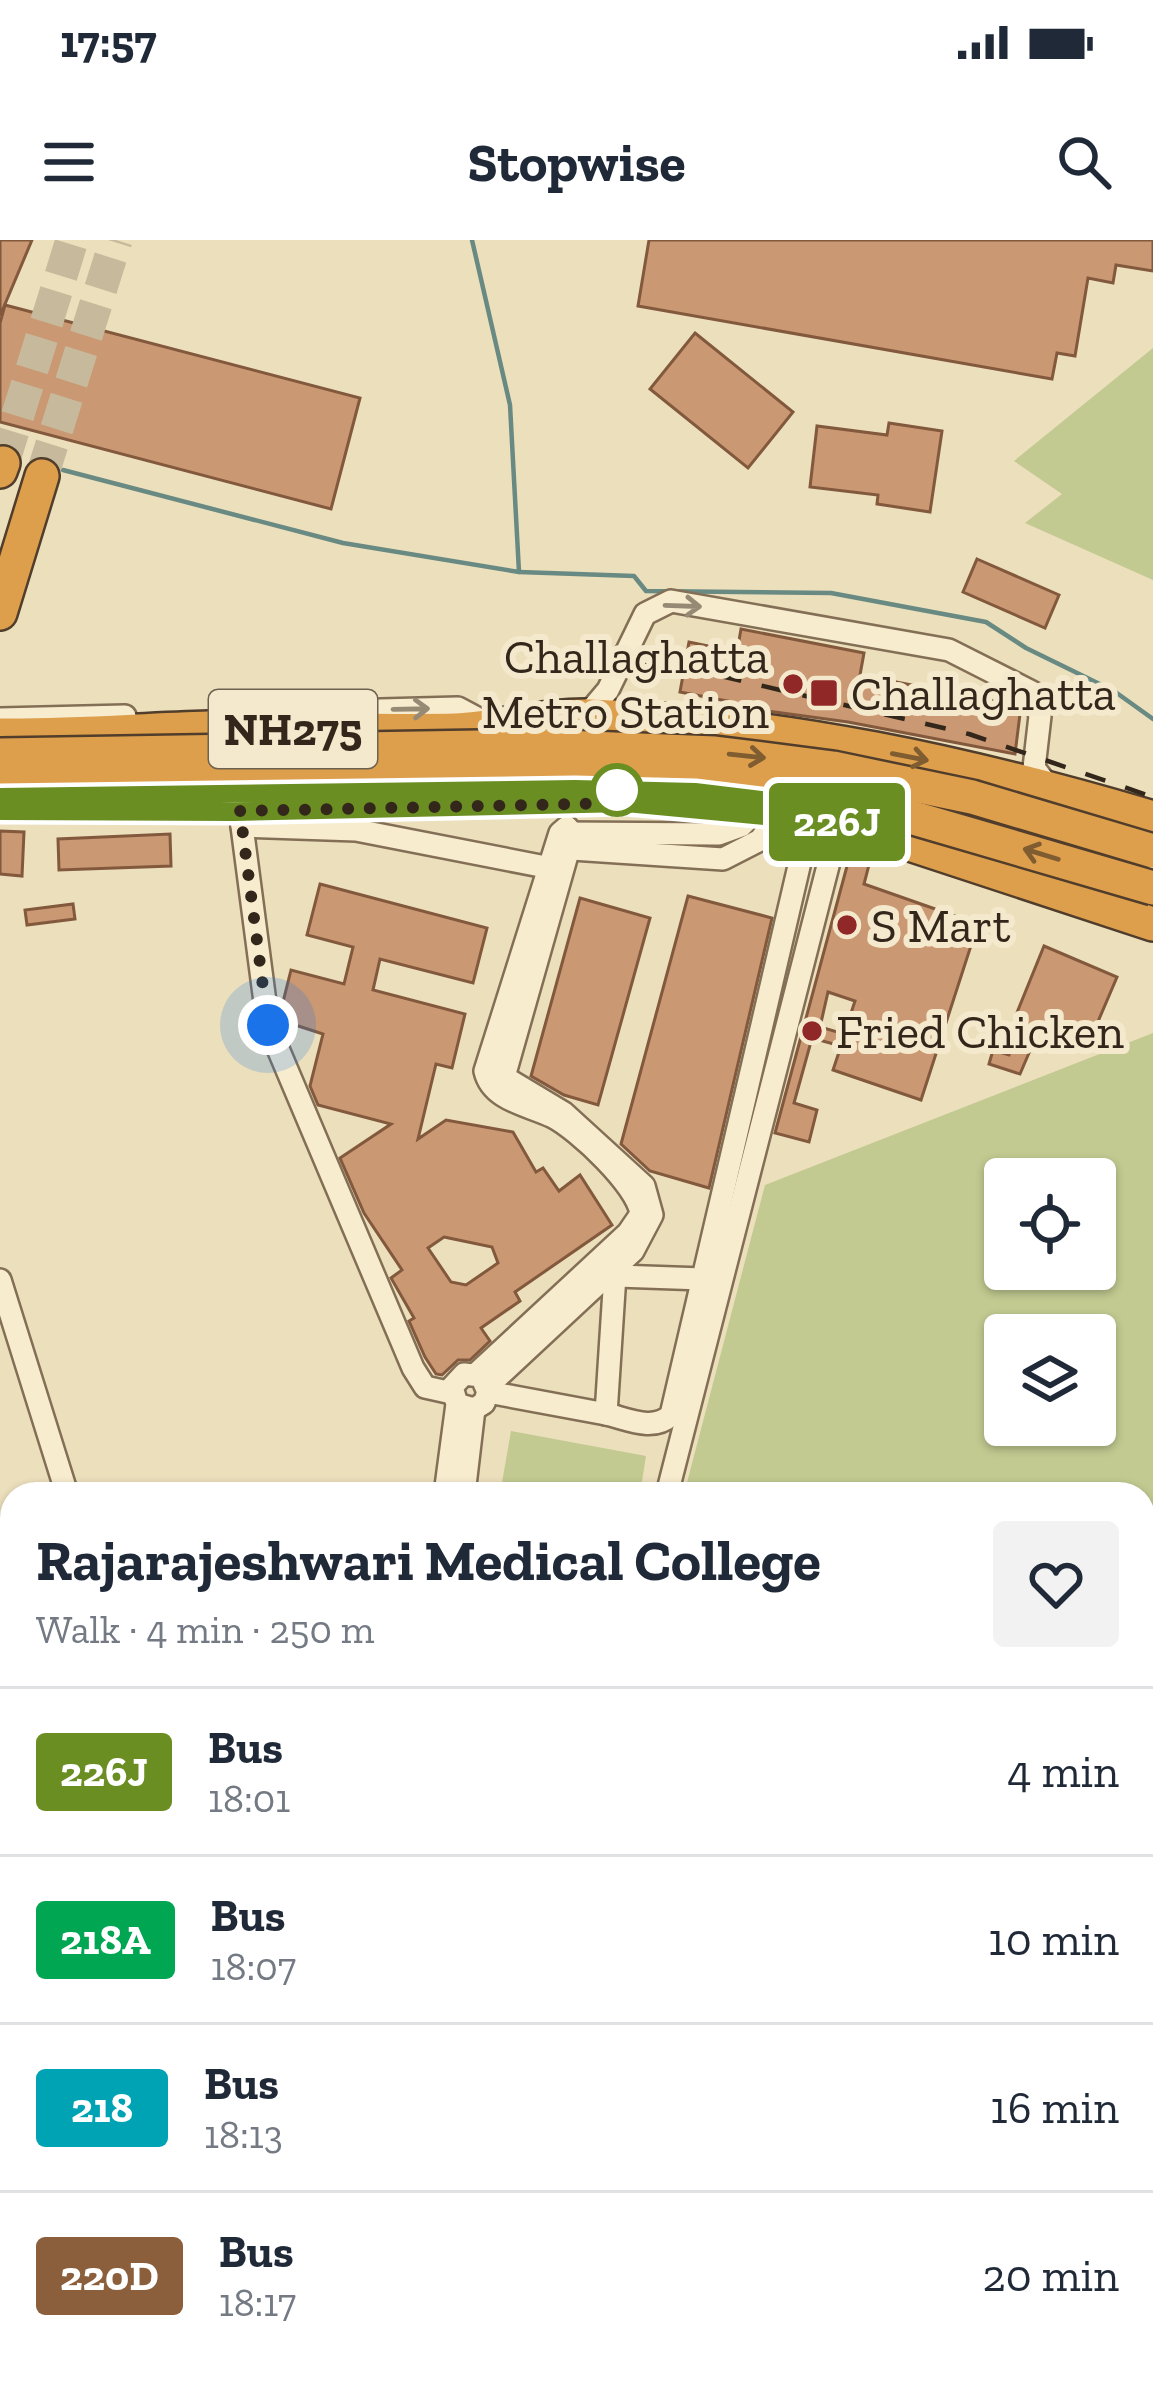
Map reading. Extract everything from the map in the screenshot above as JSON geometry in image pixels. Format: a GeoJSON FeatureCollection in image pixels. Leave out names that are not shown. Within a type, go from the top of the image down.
{"type":"FeatureCollection","features":[{"type":"Feature","properties":{"kind":"highway"},"geometry":{"type":"LineString","coordinates":[[0,613],[42,476]]}},
{"type":"Feature","properties":{"kind":"highway","name":"NH275"},"geometry":{"type":"LineString","coordinates":[[0,735],[493,726],[586,716],[752,729],[920,758],[1049,787],[1153,818]]}},
{"type":"Feature","properties":{"kind":"highway"},"geometry":{"type":"LineString","coordinates":[[529,722],[535,796]]}},
{"type":"Feature","properties":{"kind":"highway","name":"NH275"},"geometry":{"type":"LineString","coordinates":[[0,755],[558,746],[715,753],[833,768],[973,797],[1153,850]]}},
{"type":"Feature","properties":{"kind":"highway","name":"NH275"},"geometry":{"type":"LineString","coordinates":[[0,786],[539,777],[712,784],[886,810],[1153,888]]}},
{"type":"Feature","properties":{"kind":"highway","name":"NH275"},"geometry":{"type":"LineString","coordinates":[[0,798],[695,792],[795,804],[824,821],[1153,924]]}},
{"type":"Feature","properties":{"kind":"street"},"geometry":{"type":"LineString","coordinates":[[586,716],[608,690],[645,614],[671,602],[949,650],[1026,686],[1040,716],[1034,768],[1049,787]]}},
{"type":"Feature","properties":{"kind":"street","name":"NH275"},"geometry":{"type":"LineString","coordinates":[[0,718],[458,709],[493,726]]}},
{"type":"Feature","properties":{"kind":"street","name":"NH275"},"geometry":{"type":"LineString","coordinates":[[0,812],[241,819],[535,796],[824,821]]}},
{"type":"Feature","properties":{"kind":"street"},"geometry":{"type":"LineString","coordinates":[[561,850],[719,835],[741,826],[754,813]]}},
{"type":"Feature","properties":{"kind":"street"},"geometry":{"type":"LineString","coordinates":[[778,816],[760,840],[723,859],[561,850],[241,819],[268,1025],[425,1387],[649,1424],[662,1424],[671,1415],[824,821]]}},
{"type":"Feature","properties":{"kind":"street"},"geometry":{"type":"LineString","coordinates":[[670,1482],[824,821]]}},
{"type":"Feature","properties":{"kind":"street"},"geometry":{"type":"LineString","coordinates":[[448,1482],[473,1393],[640,1242],[650,1224],[651,1203],[644,1186],[561,1116],[500,1094],[489,1084],[485,1071],[561,850]]}},
{"type":"Feature","properties":{"kind":"street"},"geometry":{"type":"LineString","coordinates":[[616,1263],[703,1279]]}},
{"type":"Feature","properties":{"kind":"street"},"geometry":{"type":"LineString","coordinates":[[605,1414],[616,1263]]}},
{"type":"Feature","properties":{"kind":"street"},"geometry":{"type":"LineString","coordinates":[[0,1280],[63,1482]]}},
{"type":"Feature","properties":{"kind":"street"},"geometry":{"type":"LineString","coordinates":[[465,1482],[473,1393]]}},
{"type":"Feature","properties":{"kind":"green space"},"geometry":{"type":"Polygon","coordinates":[[[1153,348],[1153,580],[1025,523],[1062,494],[1014,461],[1153,348]]]}},
{"type":"Feature","properties":{"kind":"green space"},"geometry":{"type":"Polygon","coordinates":[[[1153,1033],[1153,1482],[687,1482],[765,1185],[1153,1033]]]}},
{"type":"Feature","properties":{"kind":"green space"},"geometry":{"type":"Polygon","coordinates":[[[511,1431],[646,1456],[642,1482],[502,1482],[511,1431]]]}},
{"type":"Feature","properties":{"kind":"building"},"geometry":{"type":"Polygon","coordinates":[[[0,240],[32,240],[0,316],[0,240]]]}},
{"type":"Feature","properties":{"kind":"building"},"geometry":{"type":"Polygon","coordinates":[[[649,240],[1153,240],[1153,271],[1116,265],[1113,283],[1088,278],[1075,356],[1057,353],[1052,379],[638,306],[649,240]]]}},
{"type":"Feature","properties":{"kind":"building"},"geometry":{"type":"Polygon","coordinates":[[[5,305],[360,398],[331,509],[0,422],[0,323],[5,305]]]}},
{"type":"Feature","properties":{"kind":"building"},"geometry":{"type":"Polygon","coordinates":[[[695,333],[793,412],[748,468],[650,389],[695,333]]]}},
{"type":"Feature","properties":{"kind":"building"},"geometry":{"type":"Polygon","coordinates":[[[889,423],[942,431],[930,512],[877,504],[878,495],[810,487],[817,426],[887,435],[889,423]]]}},
{"type":"Feature","properties":{"kind":"building"},"geometry":{"type":"Polygon","coordinates":[[[977,559],[1059,595],[1045,628],[963,592],[977,559]]]}},
{"type":"Feature","properties":{"kind":"building","name":"Challaghatta Metro Station"},"geometry":{"type":"Polygon","coordinates":[[[741,629],[864,653],[860,675],[1021,706],[1015,754],[848,722],[731,706],[732,702],[680,692],[689,642],[737,652],[741,629]]]}},
{"type":"Feature","properties":{"kind":"building"},"geometry":{"type":"Polygon","coordinates":[[[0,831],[24,832],[22,876],[0,874],[0,831]]]}},
{"type":"Feature","properties":{"kind":"building"},"geometry":{"type":"Polygon","coordinates":[[[170,834],[171,866],[59,870],[58,839],[170,834]]]}},
{"type":"Feature","properties":{"kind":"building"},"geometry":{"type":"Polygon","coordinates":[[[850,855],[870,861],[864,884],[978,924],[921,1100],[833,1070],[841,1046],[812,1038],[794,1103],[817,1110],[809,1142],[775,1133],[850,855]],[[828,992],[820,1027],[844,1034],[855,1001],[828,992]]]}},
{"type":"Feature","properties":{"kind":"building"},"geometry":{"type":"Polygon","coordinates":[[[320,884],[487,928],[473,983],[380,959],[373,990],[465,1014],[452,1068],[436,1064],[418,1139],[446,1120],[513,1132],[536,1172],[543,1168],[559,1191],[580,1175],[612,1225],[515,1292],[520,1301],[481,1328],[490,1341],[470,1360],[458,1360],[442,1375],[436,1374],[425,1357],[409,1321],[414,1318],[391,1278],[402,1270],[364,1213],[340,1158],[391,1124],[318,1105],[310,1086],[323,1034],[283,1021],[281,1010],[291,970],[344,984],[353,947],[307,935],[320,884]],[[444,1237],[428,1248],[451,1282],[466,1285],[498,1263],[492,1247],[444,1237]]]}},
{"type":"Feature","properties":{"kind":"building"},"geometry":{"type":"Polygon","coordinates":[[[688,896],[772,918],[709,1188],[650,1171],[621,1144],[688,896]]]}},
{"type":"Feature","properties":{"kind":"building"},"geometry":{"type":"Polygon","coordinates":[[[580,898],[650,918],[598,1105],[564,1095],[531,1076],[580,898]]]}},
{"type":"Feature","properties":{"kind":"building"},"geometry":{"type":"Polygon","coordinates":[[[73,904],[75,919],[27,925],[25,910],[73,904]]]}},
{"type":"Feature","properties":{"kind":"building"},"geometry":{"type":"Polygon","coordinates":[[[1044,946],[1117,977],[1088,1045],[1041,1025],[1020,1074],[989,1064],[993,1050],[1009,1055],[1023,1018],[1016,1015],[1044,946]]]}},
{"type":"Feature","properties":{"kind":"waterway"},"geometry":{"type":"LineString","coordinates":[[63,470],[343,543],[519,572],[510,405],[472,240]]}},
{"type":"Feature","properties":{"kind":"waterway"},"geometry":{"type":"LineString","coordinates":[[519,572],[634,576],[646,591],[831,593],[986,622],[1026,648],[1114,691],[1153,719]]}},
{"type":"Feature","properties":{"kind":"tunnel"},"geometry":{"type":"LineString","coordinates":[[3,463],[72,240]]}},
{"type":"Feature","properties":{"kind":"tunnel"},"geometry":{"type":"LineString","coordinates":[[42,476],[116,240]]}},
{"type":"Feature","properties":{"kind":"railway"},"geometry":{"type":"LineString","coordinates":[[596,658],[720,676],[969,734],[1153,797]]}},
{"type":"Feature","properties":{"kind":"bus line","name":"226J"},"geometry":{"type":"LineString","coordinates":[[0,797],[575,789],[695,792],[795,804],[838,823],[626,803],[234,812],[0,811]]}},
{"type":"Feature","properties":{"kind":"place","name":"Challaghatta Metro Station"},"geometry":{"type":"Point","coordinates":[793,684]}},
{"type":"Feature","properties":{"kind":"place","name":"Challaghatta"},"geometry":{"type":"Point","coordinates":[824,693]}},
{"type":"Feature","properties":{"kind":"place","name":"S Mart"},"geometry":{"type":"Point","coordinates":[847,925]}},
{"type":"Feature","properties":{"kind":"place","name":"Fried Chicken"},"geometry":{"type":"Point","coordinates":[812,1031]}},
{"type":"Feature","properties":{"kind":"route"},"geometry":{"type":"LineString","coordinates":[[268,1025],[240,811],[626,803],[617,790]]}}]}
